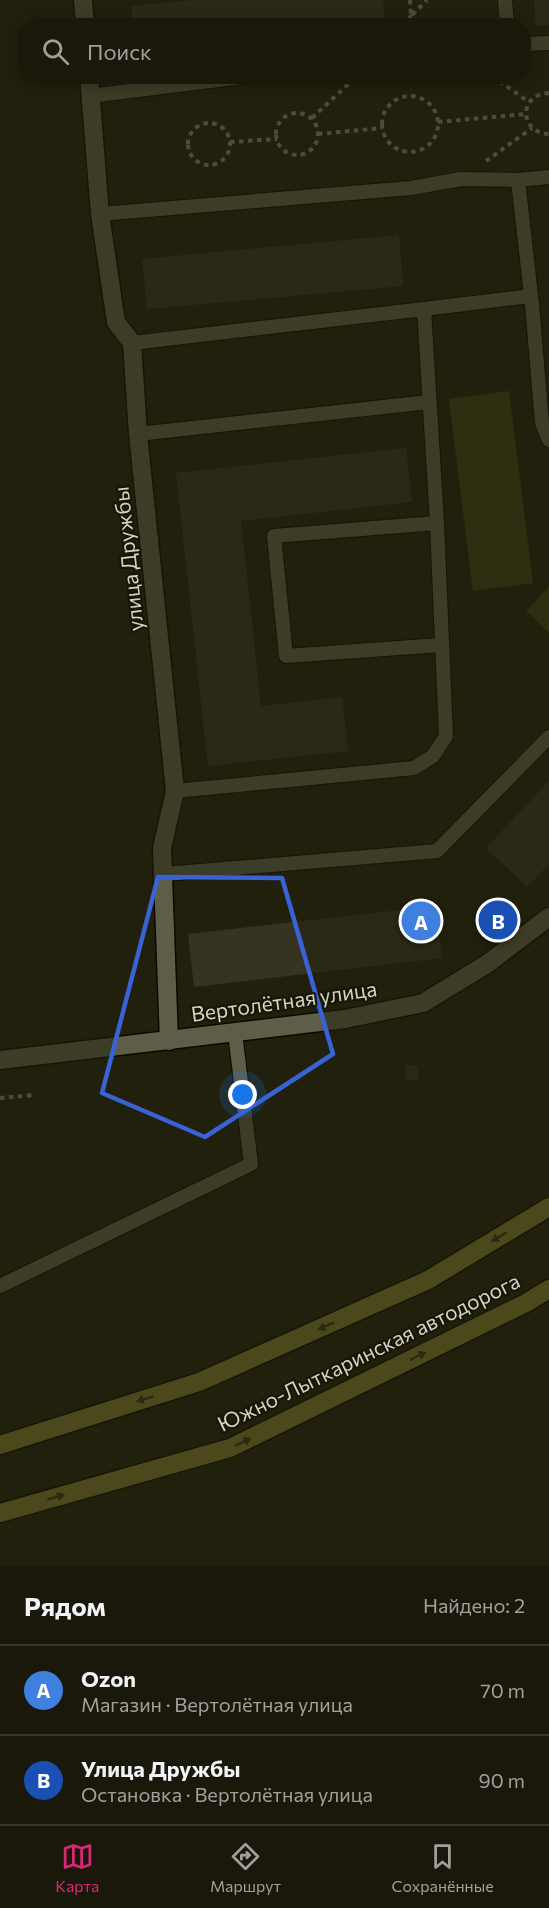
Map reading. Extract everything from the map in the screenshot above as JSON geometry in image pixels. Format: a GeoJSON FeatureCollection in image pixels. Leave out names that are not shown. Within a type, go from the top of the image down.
{"type":"FeatureCollection","features":[{"type":"Feature","properties":{"kind":"main road","name":"Южно-Лыткаринская автодорога"},"geometry":{"type":"LineString","coordinates":[[0,1445],[199,1382],[428,1280],[549,1207]]}},
{"type":"Feature","properties":{"kind":"main road","name":"Южно-Лыткаринская автодорога"},"geometry":{"type":"LineString","coordinates":[[0,1513],[230,1448],[526,1303],[549,1289]]}},
{"type":"Feature","properties":{"kind":"street"},"geometry":{"type":"LineString","coordinates":[[83,0],[84,18]]}},
{"type":"Feature","properties":{"kind":"street"},"geometry":{"type":"LineString","coordinates":[[89,84],[100,214],[116,322],[132,343]]}},
{"type":"Feature","properties":{"kind":"street","name":"улица Дружбы"},"geometry":{"type":"LineString","coordinates":[[132,343],[138,434],[175,791],[162,848],[169,1041]]}},
{"type":"Feature","properties":{"kind":"street","name":"Вертолётная улица"},"geometry":{"type":"LineString","coordinates":[[0,1060],[345,1019],[423,1003],[487,964],[549,917]]}},
{"type":"Feature","properties":{"kind":"lane"},"geometry":{"type":"LineString","coordinates":[[505,0],[506,18]]}},
{"type":"Feature","properties":{"kind":"lane"},"geometry":{"type":"LineString","coordinates":[[531,44],[549,43]]}},
{"type":"Feature","properties":{"kind":"lane"},"geometry":{"type":"LineString","coordinates":[[90,96],[186,84]]}},
{"type":"Feature","properties":{"kind":"lane"},"geometry":{"type":"LineString","coordinates":[[100,214],[411,188],[461,178],[518,180],[549,177]]}},
{"type":"Feature","properties":{"kind":"lane"},"geometry":{"type":"LineString","coordinates":[[518,180],[542,423],[549,440]]}},
{"type":"Feature","properties":{"kind":"lane"},"geometry":{"type":"LineString","coordinates":[[132,343],[531,296]]}},
{"type":"Feature","properties":{"kind":"lane"},"geometry":{"type":"LineString","coordinates":[[175,791],[414,768],[434,756],[446,736],[437,523],[424,309]]}},
{"type":"Feature","properties":{"kind":"lane"},"geometry":{"type":"LineString","coordinates":[[138,434],[429,402]]}},
{"type":"Feature","properties":{"kind":"lane"},"geometry":{"type":"LineString","coordinates":[[437,523],[274,536],[286,656],[441,645]]}},
{"type":"Feature","properties":{"kind":"lane"},"geometry":{"type":"LineString","coordinates":[[164,874],[437,851],[549,736]]}},
{"type":"Feature","properties":{"kind":"lane"},"geometry":{"type":"LineString","coordinates":[[0,1286],[251,1164],[236,1033]]}},
{"type":"Feature","properties":{"kind":"path"},"geometry":{"type":"LineString","coordinates":[[410,0],[411,16],[413,18]]}},
{"type":"Feature","properties":{"kind":"path"},"geometry":{"type":"LineString","coordinates":[[411,16],[427,0]]}},
{"type":"Feature","properties":{"kind":"path"},"geometry":{"type":"LineString","coordinates":[[312,118],[348,84]]}},
{"type":"Feature","properties":{"kind":"path"},"geometry":{"type":"LineString","coordinates":[[503,84],[529,102]]}},
{"type":"Feature","properties":{"kind":"path"},"geometry":{"type":"LineString","coordinates":[[549,93],[536,95],[529,102],[526,114],[526,119],[532,128],[540,134],[549,134]]}},
{"type":"Feature","properties":{"kind":"path"},"geometry":{"type":"LineString","coordinates":[[411,96],[428,102],[438,122],[435,136],[430,144],[423,150],[414,152],[404,152],[388,143],[382,128],[383,116],[393,101],[411,96]]}},
{"type":"Feature","properties":{"kind":"path"},"geometry":{"type":"LineString","coordinates":[[299,113],[312,118],[318,134],[311,150],[298,155],[285,151],[277,139],[277,126],[286,116],[299,113]]}},
{"type":"Feature","properties":{"kind":"path"},"geometry":{"type":"LineString","coordinates":[[438,122],[526,114]]}},
{"type":"Feature","properties":{"kind":"path"},"geometry":{"type":"LineString","coordinates":[[210,123],[218,124],[224,129],[230,142],[228,154],[223,160],[210,165],[203,164],[192,156],[188,142],[198,126],[210,123]]}},
{"type":"Feature","properties":{"kind":"path"},"geometry":{"type":"LineString","coordinates":[[318,134],[382,128]]}},
{"type":"Feature","properties":{"kind":"path"},"geometry":{"type":"LineString","coordinates":[[461,178],[532,128]]}},
{"type":"Feature","properties":{"kind":"path"},"geometry":{"type":"LineString","coordinates":[[230,142],[277,139]]}},
{"type":"Feature","properties":{"kind":"path"},"geometry":{"type":"LineString","coordinates":[[0,1098],[35,1095]]}},
{"type":"Feature","properties":{"kind":"highlighted area"},"geometry":{"type":"Polygon","coordinates":[[[158,877],[282,878],[333,1054],[205,1137],[102,1093],[158,877]]]}},
{"type":"Feature","properties":{"kind":"shaded area"},"geometry":{"type":"Polygon","coordinates":[[[509,391],[533,583],[473,591],[449,399],[509,391]]]}},
{"type":"Feature","properties":{"kind":"shaded area"},"geometry":{"type":"Polygon","coordinates":[[[549,587],[549,633],[526,611],[549,587]]]}},
{"type":"Feature","properties":{"kind":"building"},"geometry":{"type":"Polygon","coordinates":[[[194,0],[383,0],[384,18],[132,18],[131,6],[194,0]]]}},
{"type":"Feature","properties":{"kind":"building"},"geometry":{"type":"Polygon","coordinates":[[[534,0],[549,0],[549,25],[536,26],[534,0]]]}},
{"type":"Feature","properties":{"kind":"building"},"geometry":{"type":"Polygon","coordinates":[[[399,235],[403,286],[147,309],[142,259],[399,235]]]}},
{"type":"Feature","properties":{"kind":"building"},"geometry":{"type":"Polygon","coordinates":[[[406,448],[412,502],[241,521],[261,706],[342,697],[348,751],[208,766],[176,473],[406,448]]]}},
{"type":"Feature","properties":{"kind":"building"},"geometry":{"type":"Polygon","coordinates":[[[549,781],[549,864],[527,887],[486,848],[549,781]]]}},
{"type":"Feature","properties":{"kind":"building"},"geometry":{"type":"Polygon","coordinates":[[[436,906],[442,958],[194,987],[188,934],[436,906]]]}},
{"type":"Feature","properties":{"kind":"building"},"geometry":{"type":"Polygon","coordinates":[[[406,1065],[418,1066],[418,1080],[405,1079],[406,1065]]]}},
{"type":"Feature","properties":{"kind":"place","name":"Улица Дружбы"},"geometry":{"type":"Point","coordinates":[498,920]}},
{"type":"Feature","properties":{"kind":"place","name":"Ozon"},"geometry":{"type":"Point","coordinates":[421,921]}}]}
